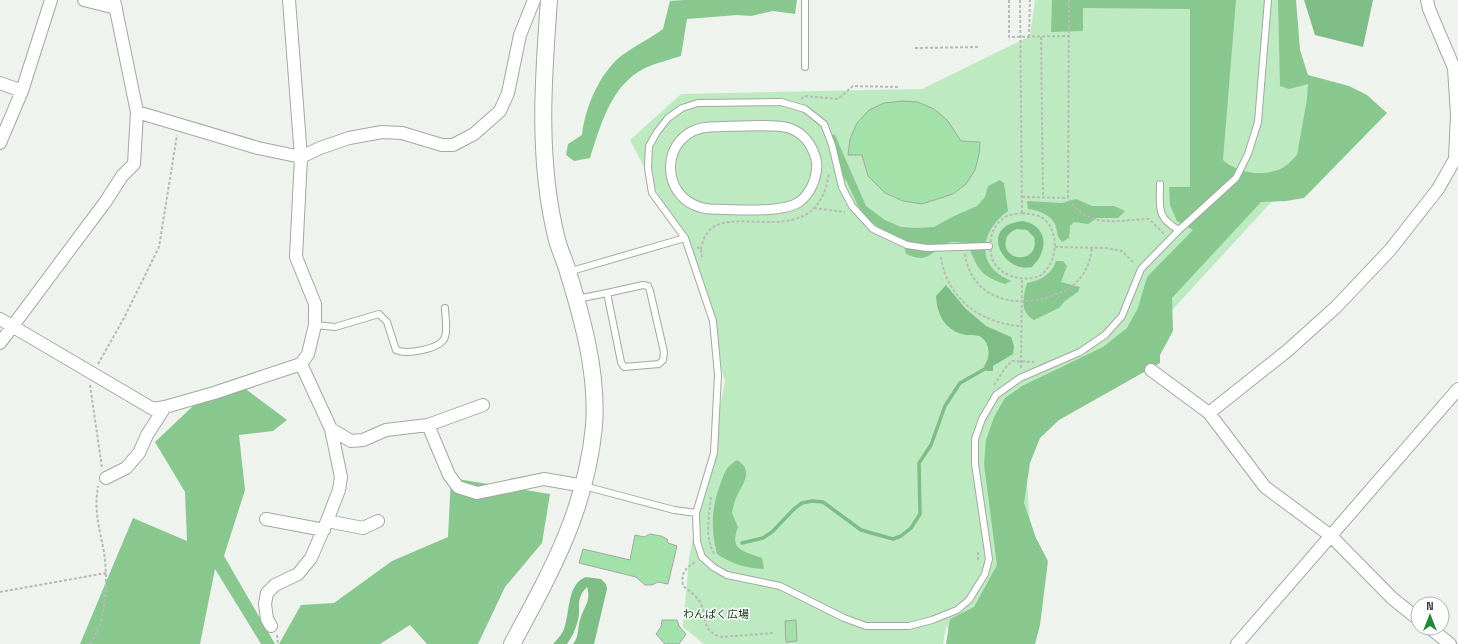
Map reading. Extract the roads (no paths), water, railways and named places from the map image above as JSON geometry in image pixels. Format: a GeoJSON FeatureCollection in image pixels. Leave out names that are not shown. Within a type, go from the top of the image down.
{"type":"FeatureCollection","features":[{"type":"Feature","properties":{"kind":"street"},"geometry":{"type":"LineString","coordinates":[[0,143],[22,91],[51,0]]}},
{"type":"Feature","properties":{"kind":"street"},"geometry":{"type":"LineString","coordinates":[[0,343],[106,201],[122,176],[134,164],[137,112],[115,4],[84,0]]}},
{"type":"Feature","properties":{"kind":"street"},"geometry":{"type":"LineString","coordinates":[[0,319],[153,409],[165,407],[301,364],[308,354],[315,325],[315,304],[296,258],[301,157],[289,0]]}},
{"type":"Feature","properties":{"kind":"street"},"geometry":{"type":"LineString","coordinates":[[137,112],[258,148],[301,157],[349,138],[382,132],[402,133],[442,145],[453,145],[474,134],[500,111],[508,93],[520,35],[534,0]]}},
{"type":"Feature","properties":{"kind":"street"},"geometry":{"type":"LineString","coordinates":[[512,644],[550,574],[569,534],[584,486],[594,426],[593,381],[584,328],[557,240],[550,200],[543,136],[543,80],[549,0]]}},
{"type":"Feature","properties":{"kind":"street"},"geometry":{"type":"LineString","coordinates":[[1209,413],[1287,351],[1336,307],[1390,250],[1438,189],[1455,159],[1457,115],[1454,68],[1429,9],[1427,0]]}},
{"type":"Feature","properties":{"kind":"street"},"geometry":{"type":"LineString","coordinates":[[0,83],[22,91]]}},
{"type":"Feature","properties":{"kind":"street"},"geometry":{"type":"LineString","coordinates":[[710,127],[790,128],[802,135],[812,147],[816,161],[816,173],[808,193],[799,202],[792,206],[774,209],[708,209],[688,202],[679,195],[671,179],[670,168],[674,150],[686,134],[701,128],[710,127]]}},
{"type":"Feature","properties":{"kind":"street"},"geometry":{"type":"LineString","coordinates":[[271,626],[267,619],[265,604],[267,593],[275,585],[298,574],[311,558],[326,525],[339,490],[341,477],[331,429],[301,364]]}},
{"type":"Feature","properties":{"kind":"street"},"geometry":{"type":"LineString","coordinates":[[1151,370],[1209,413],[1265,487],[1331,536],[1392,598],[1410,613]]}},
{"type":"Feature","properties":{"kind":"street"},"geometry":{"type":"LineString","coordinates":[[1237,644],[1458,389]]}},
{"type":"Feature","properties":{"kind":"street"},"geometry":{"type":"LineString","coordinates":[[331,429],[350,441],[363,440],[386,430],[428,425],[482,405]]}},
{"type":"Feature","properties":{"kind":"street"},"geometry":{"type":"LineString","coordinates":[[106,478],[126,468],[139,453],[147,435],[165,407]]}},
{"type":"Feature","properties":{"kind":"street"},"geometry":{"type":"LineString","coordinates":[[428,425],[449,475],[458,487],[477,493],[544,479],[584,486]]}},
{"type":"Feature","properties":{"kind":"street"},"geometry":{"type":"LineString","coordinates":[[266,519],[363,528],[378,521]]}},
{"type":"Feature","properties":{"kind":"street"},"geometry":{"type":"LineString","coordinates":[[1440,636],[1450,644]]}},
{"type":"Feature","properties":{"kind":"lane"},"geometry":{"type":"LineString","coordinates":[[805,0],[805,67]]}},
{"type":"Feature","properties":{"kind":"lane"},"geometry":{"type":"LineString","coordinates":[[989,246],[939,248],[907,245],[873,229],[862,219],[852,206],[842,187],[832,145],[824,124],[805,109],[781,102],[698,103],[682,108],[668,118],[657,132],[649,146],[648,168],[652,193],[685,238],[713,321],[718,374],[714,453],[696,513],[697,542],[702,557],[713,568],[727,575],[780,586],[844,618],[866,626],[909,626],[932,620],[957,610],[969,600],[985,574],[989,559],[975,464],[975,439],[982,419],[996,395],[1020,378],[1080,352],[1105,335],[1122,316],[1141,271],[1179,230],[1236,178],[1248,154],[1258,122],[1268,0]]}},
{"type":"Feature","properties":{"kind":"lane"},"geometry":{"type":"LineString","coordinates":[[1160,184],[1162,216],[1168,224],[1179,230]]}},
{"type":"Feature","properties":{"kind":"lane"},"geometry":{"type":"LineString","coordinates":[[568,272],[685,238]]}},
{"type":"Feature","properties":{"kind":"lane"},"geometry":{"type":"LineString","coordinates":[[576,299],[642,285],[648,286],[664,352],[664,360],[659,364],[631,367],[624,366],[621,362],[607,293]]}},
{"type":"Feature","properties":{"kind":"lane"},"geometry":{"type":"LineString","coordinates":[[315,325],[335,327],[379,314],[387,322],[396,350],[407,353],[419,351],[443,341],[446,331],[445,308]]}},
{"type":"Feature","properties":{"kind":"lane"},"geometry":{"type":"LineString","coordinates":[[584,486],[674,510],[696,513]]}},
{"type":"Feature","properties":{"kind":"waterway"},"geometry":{"type":"LineString","coordinates":[[742,543],[763,538],[772,532],[794,509],[802,503],[812,501],[823,502],[861,530],[893,539],[901,536],[911,528],[920,514],[919,463],[931,445],[945,406],[960,383],[990,366]]}},
{"type":"Feature","properties":{"kind":"park label","name":"わんぱく広場"},"geometry":{"type":"Point","coordinates":[716,614]}}]}
